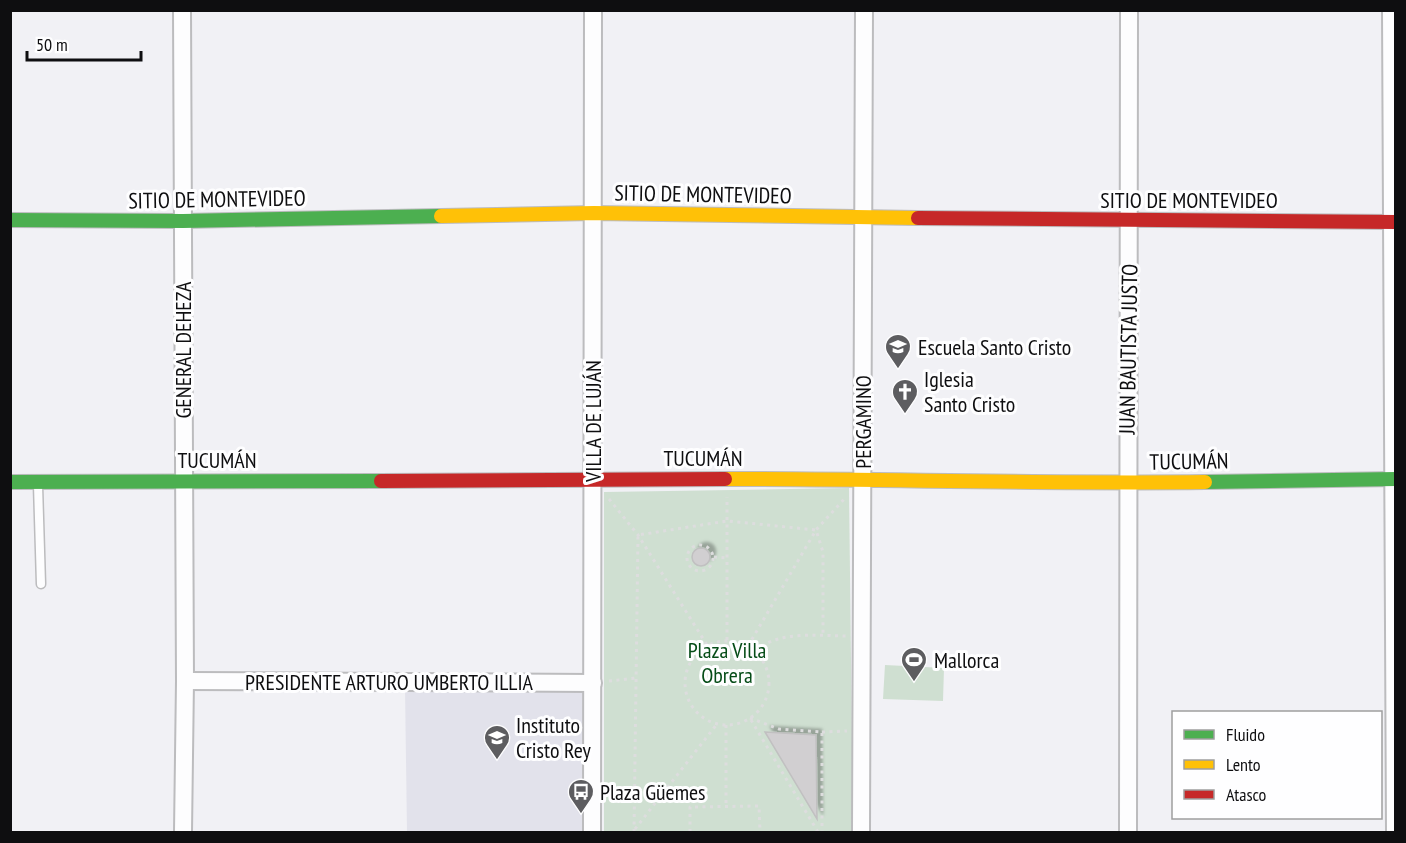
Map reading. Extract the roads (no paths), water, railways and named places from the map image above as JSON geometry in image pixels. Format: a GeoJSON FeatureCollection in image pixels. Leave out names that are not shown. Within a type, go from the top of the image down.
{"type":"FeatureCollection","features":[{"type":"Feature","properties":{"kind":"street","name":"GENERAL DEHEZA"},"geometry":{"type":"LineString","coordinates":[[182,10],[185,681],[183,832]]}},
{"type":"Feature","properties":{"kind":"street","name":"VILLA DE LUJÁN"},"geometry":{"type":"LineString","coordinates":[[592,832],[593,10]]}},
{"type":"Feature","properties":{"kind":"street","name":"PERGAMINO"},"geometry":{"type":"LineString","coordinates":[[861,832],[864,10]]}},
{"type":"Feature","properties":{"kind":"street","name":"JUAN BAUTISTA JUSTO"},"geometry":{"type":"LineString","coordinates":[[1128,832],[1129,10]]}},
{"type":"Feature","properties":{"kind":"street"},"geometry":{"type":"LineString","coordinates":[[1391,10],[1394,222],[1395,832]]}},
{"type":"Feature","properties":{"kind":"street","name":"SITIO DE MONTEVIDEO"},"geometry":{"type":"LineString","coordinates":[[10,220],[183,221],[594,213],[1130,221],[1394,222]]}},
{"type":"Feature","properties":{"kind":"street","name":"TUCUMÁN"},"geometry":{"type":"LineString","coordinates":[[10,482],[863,479],[1127,483],[1394,479]]}},
{"type":"Feature","properties":{"kind":"street","name":"PRESIDENTE ARTURO UMBERTO ILLIA"},"geometry":{"type":"LineString","coordinates":[[185,681],[593,683]]}},
{"type":"Feature","properties":{"kind":"lane"},"geometry":{"type":"LineString","coordinates":[[38,482],[41,584]]}},
{"type":"Feature","properties":{"kind":"place","name":"Escuela Santo Cristo"},"geometry":{"type":"Point","coordinates":[898,370]}},
{"type":"Feature","properties":{"kind":"place","name":"Iglesia Santo Cristo"},"geometry":{"type":"Point","coordinates":[905,415]}},
{"type":"Feature","properties":{"kind":"place","name":"Mallorca"},"geometry":{"type":"Point","coordinates":[914,683]}},
{"type":"Feature","properties":{"kind":"place","name":"Instituto Cristo Rey"},"geometry":{"type":"Point","coordinates":[497,761]}},
{"type":"Feature","properties":{"kind":"place","name":"Plaza Güemes"},"geometry":{"type":"Point","coordinates":[581,815]}},
{"type":"Feature","properties":{"kind":"park label","name":"Plaza Villa Obrera"},"geometry":{"type":"Point","coordinates":[727,662]}}]}
